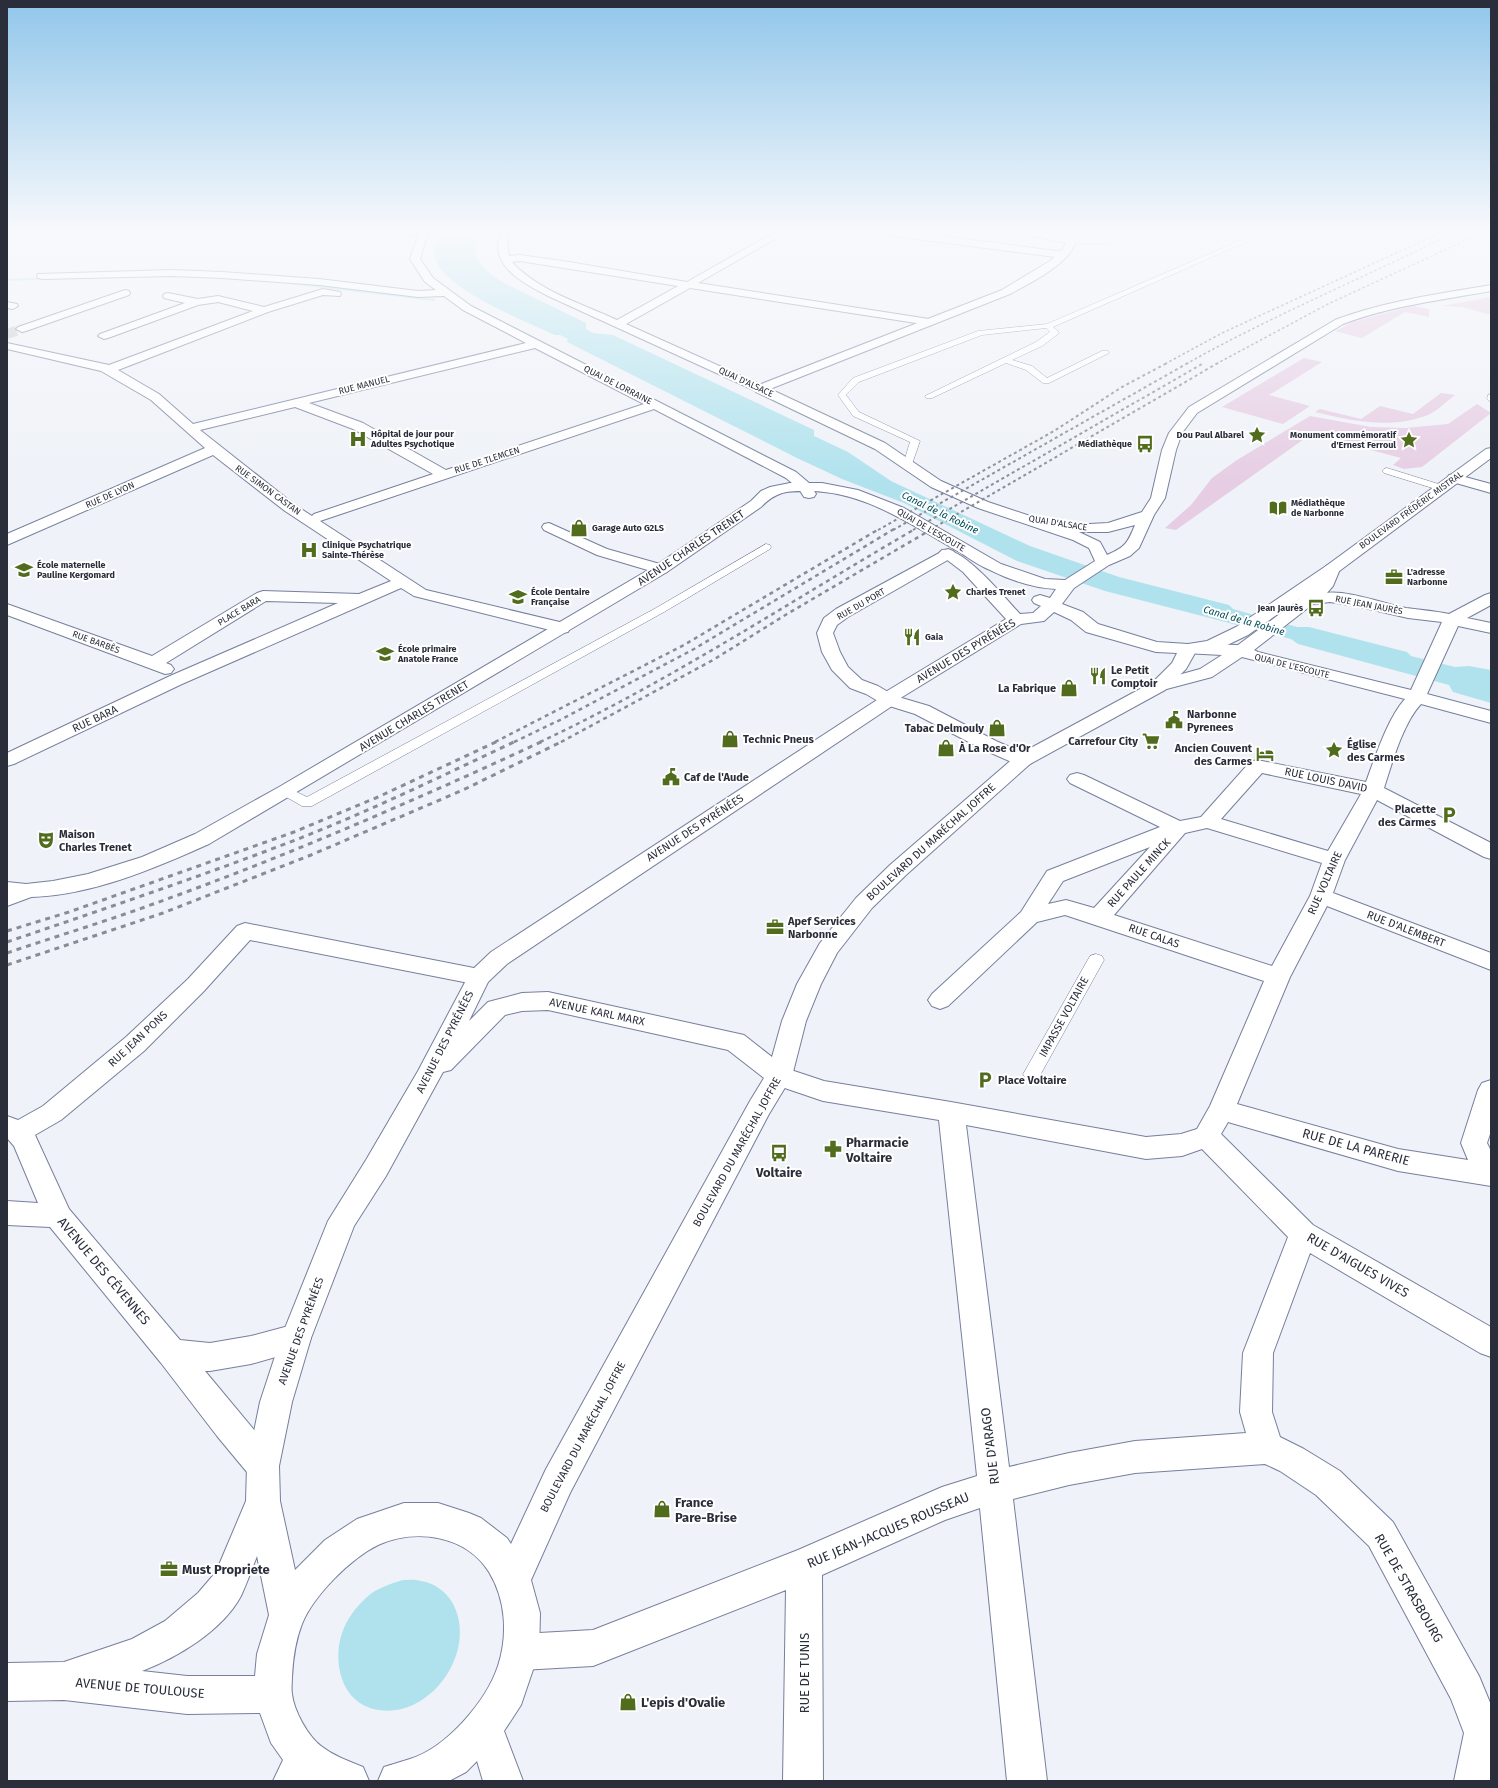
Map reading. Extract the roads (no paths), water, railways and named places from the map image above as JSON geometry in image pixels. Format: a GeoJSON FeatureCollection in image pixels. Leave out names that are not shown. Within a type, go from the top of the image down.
{"type":"FeatureCollection","features":[{"type":"Feature","properties":{"kind":"street"},"geometry":{"type":"LineString","coordinates":[[22,329],[61,315]]}},
{"type":"Feature","properties":{"kind":"street"},"geometry":{"type":"LineString","coordinates":[[104,336],[161,315]]}},
{"type":"Feature","properties":{"kind":"street"},"geometry":{"type":"LineString","coordinates":[[108,370],[250,315]]}},
{"type":"Feature","properties":{"kind":"street","name":"QUAI DE LORRAINE"},"geometry":{"type":"LineString","coordinates":[[481,315],[791,475],[806,490]]}},
{"type":"Feature","properties":{"kind":"street","name":"QUAI D'ALSACE"},"geometry":{"type":"LineString","coordinates":[[599,315],[880,446],[936,484],[983,505],[1078,537],[1095,546],[1103,562]]}},
{"type":"Feature","properties":{"kind":"street"},"geometry":{"type":"LineString","coordinates":[[618,324],[634,315]]}},
{"type":"Feature","properties":{"kind":"street"},"geometry":{"type":"LineString","coordinates":[[894,315],[931,321]]}},
{"type":"Feature","properties":{"kind":"street"},"geometry":{"type":"LineString","coordinates":[[760,389],[945,315]]}},
{"type":"Feature","properties":{"kind":"street"},"geometry":{"type":"LineString","coordinates":[[1077,616],[1070,600],[1068,585],[1103,562],[1125,553],[1134,545],[1146,514],[1158,498],[1169,450],[1176,433],[1193,410],[1317,334],[1339,322],[1356,315]]}},
{"type":"Feature","properties":{"kind":"street","name":"RUE MANUEL"},"geometry":{"type":"LineString","coordinates":[[191,428],[536,344]]}},
{"type":"Feature","properties":{"kind":"street","name":"RUE SIMON CASTAN"},"geometry":{"type":"LineString","coordinates":[[7,346],[105,368],[155,397],[214,450],[290,508],[402,582],[420,592],[562,628]]}},
{"type":"Feature","properties":{"kind":"street"},"geometry":{"type":"LineString","coordinates":[[294,402],[358,426],[443,474]]}},
{"type":"Feature","properties":{"kind":"street","name":"RUE DE TLEMCEN"},"geometry":{"type":"LineString","coordinates":[[319,517],[443,474],[655,404]]}},
{"type":"Feature","properties":{"kind":"street","name":"RUE DE LYON"},"geometry":{"type":"LineString","coordinates":[[7,540],[214,450]]}},
{"type":"Feature","properties":{"kind":"street","name":"BOULEVARD FRÉDÉRIC MISTRAL"},"geometry":{"type":"LineString","coordinates":[[1250,634],[1268,612],[1332,569],[1491,452]]}},
{"type":"Feature","properties":{"kind":"street"},"geometry":{"type":"LineString","coordinates":[[1448,483],[1491,489]]}},
{"type":"Feature","properties":{"kind":"street","name":"QUAI DE L'ESCOUTE"},"geometry":{"type":"LineString","coordinates":[[756,504],[806,490],[836,489],[876,501],[899,511],[995,567],[1044,584],[1068,585]]}},
{"type":"Feature","properties":{"kind":"street","name":"QUAI DE L'ESCOUTE"},"geometry":{"type":"LineString","coordinates":[[806,490],[869,507],[887,516],[969,569],[1077,616],[1092,628],[1156,646],[1188,649],[1242,650],[1252,656],[1421,689],[1491,717]]}},
{"type":"Feature","properties":{"kind":"street","name":"AVENUE CHARLES TRENET"},"geometry":{"type":"LineString","coordinates":[[13,893],[53,888],[122,872],[176,852],[208,836],[286,792],[661,569],[756,504]]}},
{"type":"Feature","properties":{"kind":"street","name":"QUAI D'ALSACE"},"geometry":{"type":"LineString","coordinates":[[1016,516],[1075,527],[1102,529],[1125,525],[1146,514]]}},
{"type":"Feature","properties":{"kind":"street"},"geometry":{"type":"LineString","coordinates":[[549,527],[602,552],[661,569]]}},
{"type":"Feature","properties":{"kind":"street","name":"RUE DU PORT"},"geometry":{"type":"LineString","coordinates":[[948,554],[830,622],[825,633],[831,652],[841,670],[856,684],[872,690],[889,700],[922,710],[989,745],[1023,760]]}},
{"type":"Feature","properties":{"kind":"street","name":"QUAI DE L'ESCOUTE"},"geometry":{"type":"LineString","coordinates":[[969,569],[1016,620]]}},
{"type":"Feature","properties":{"kind":"street","name":"BOULEVARD FRÉDÉRIC MISTRAL"},"geometry":{"type":"LineString","coordinates":[[1250,634],[1287,617],[1325,586],[1332,569]]}},
{"type":"Feature","properties":{"kind":"street","name":"RUE JEAN JAURÈS"},"geometry":{"type":"LineString","coordinates":[[1332,569],[1338,578],[1346,583],[1431,615]]}},
{"type":"Feature","properties":{"kind":"street","name":"PLACE BARA"},"geometry":{"type":"LineString","coordinates":[[183,678],[402,582]]}},
{"type":"Feature","properties":{"kind":"street","name":"AVENUE DES PYRÉNÉES"},"geometry":{"type":"LineString","coordinates":[[64,1681],[140,1654],[178,1634],[211,1606],[228,1584],[263,1501],[263,1466],[276,1402],[296,1338],[342,1221],[376,1168],[429,1075],[479,978],[499,958],[510,950],[889,700],[893,695],[1016,620],[1038,617],[1053,606],[1068,585]]}},
{"type":"Feature","properties":{"kind":"street","name":"PLACE BARA"},"geometry":{"type":"LineString","coordinates":[[153,663],[263,596],[361,599]]}},
{"type":"Feature","properties":{"kind":"street","name":"RUE JEAN JAURÈS"},"geometry":{"type":"LineString","coordinates":[[1308,600],[1330,597],[1431,615],[1491,628]]}},
{"type":"Feature","properties":{"kind":"street"},"geometry":{"type":"LineString","coordinates":[[1452,620],[1491,598]]}},
{"type":"Feature","properties":{"kind":"street","name":"RUE BARBÈS"},"geometry":{"type":"LineString","coordinates":[[7,609],[153,663],[183,678]]}},
{"type":"Feature","properties":{"kind":"street","name":"RUE VOLTAIRE"},"geometry":{"type":"LineString","coordinates":[[1222,1110],[1278,977],[1321,896],[1334,860],[1373,790],[1388,750],[1407,708],[1421,689],[1442,647],[1452,620]]}},
{"type":"Feature","properties":{"kind":"street"},"geometry":{"type":"LineString","coordinates":[[1188,649],[1211,646],[1250,634]]}},
{"type":"Feature","properties":{"kind":"street"},"geometry":{"type":"LineString","coordinates":[[1159,686],[1206,673],[1242,650],[1250,634]]}},
{"type":"Feature","properties":{"kind":"street","name":"BOULEVARD DU MARÉCHAL JOFFRE"},"geometry":{"type":"LineString","coordinates":[[513,1579],[558,1481],[759,1108],[780,1076],[794,1021],[809,984],[828,950],[864,903],[898,870],[1023,760],[1159,686],[1180,665],[1188,649]]}},
{"type":"Feature","properties":{"kind":"street","name":"RUE BARA"},"geometry":{"type":"LineString","coordinates":[[7,760],[183,678]]}},
{"type":"Feature","properties":{"kind":"street","name":"RUE LOUIS DAVID"},"geometry":{"type":"LineString","coordinates":[[1208,822],[1257,766],[1373,790]]}},
{"type":"Feature","properties":{"kind":"street"},"geometry":{"type":"LineString","coordinates":[[1077,779],[1178,828]]}},
{"type":"Feature","properties":{"kind":"street"},"geometry":{"type":"LineString","coordinates":[[1373,790],[1491,852]]}},
{"type":"Feature","properties":{"kind":"street"},"geometry":{"type":"LineString","coordinates":[[940,1000],[1029,918],[1055,876],[1178,828],[1208,822],[1334,860]]}},
{"type":"Feature","properties":{"kind":"street","name":"RUE PAULE MINCK"},"geometry":{"type":"LineString","coordinates":[[1099,917],[1178,828]]}},
{"type":"Feature","properties":{"kind":"street","name":"RUE D'ALEMBERT"},"geometry":{"type":"LineString","coordinates":[[1321,896],[1491,962]]}},
{"type":"Feature","properties":{"kind":"street","name":"RUE CALAS"},"geometry":{"type":"LineString","coordinates":[[1029,918],[1066,907],[1278,977]]}},
{"type":"Feature","properties":{"kind":"street","name":"RUE JEAN PONS"},"geometry":{"type":"LineString","coordinates":[[13,1129],[52,1113],[135,1044],[196,985],[245,931],[479,978]]}},
{"type":"Feature","properties":{"kind":"street","name":"AVENUE KARL MARX"},"geometry":{"type":"LineString","coordinates":[[429,1075],[497,1008],[522,1002],[548,1001],[735,1042],[780,1076]]}},
{"type":"Feature","properties":{"kind":"street"},"geometry":{"type":"LineString","coordinates":[[780,1076],[823,1091],[951,1112],[1146,1148],[1182,1145],[1206,1136],[1222,1110]]}},
{"type":"Feature","properties":{"kind":"street"},"geometry":{"type":"LineString","coordinates":[[1489,1174],[1474,1143],[1491,1090]]}},
{"type":"Feature","properties":{"kind":"street","name":"RUE DE LA PARERIE"},"geometry":{"type":"LineString","coordinates":[[1222,1110],[1398,1160],[1489,1174]]}},
{"type":"Feature","properties":{"kind":"street","name":"RUE D'ARAGO"},"geometry":{"type":"LineString","coordinates":[[951,1112],[995,1487],[1027,1781]]}},
{"type":"Feature","properties":{"kind":"street","name":"AVENUE DES CÉVENNES"},"geometry":{"type":"LineString","coordinates":[[13,1129],[58,1216],[172,1353],[228,1425],[263,1466]]}},
{"type":"Feature","properties":{"kind":"street","name":"RUE D'AIGUES VIVES"},"geometry":{"type":"LineString","coordinates":[[1206,1136],[1303,1234],[1490,1341]]}},
{"type":"Feature","properties":{"kind":"street"},"geometry":{"type":"LineString","coordinates":[[7,1213],[58,1216]]}},
{"type":"Feature","properties":{"kind":"street"},"geometry":{"type":"LineString","coordinates":[[1267,1448],[1256,1412],[1258,1353],[1303,1234]]}},
{"type":"Feature","properties":{"kind":"street"},"geometry":{"type":"LineString","coordinates":[[172,1353],[210,1357],[250,1350],[296,1338]]}},
{"type":"Feature","properties":{"kind":"street","name":"RUE JEAN-JACQUES ROUSSEAU"},"geometry":{"type":"LineString","coordinates":[[521,1652],[593,1648],[804,1565],[942,1504],[995,1487],[1069,1469],[1135,1457],[1267,1448]]}},
{"type":"Feature","properties":{"kind":"street","name":"RUE DE STRASBOURG"},"geometry":{"type":"LineString","coordinates":[[1267,1448],[1292,1460],[1328,1483],[1381,1534],[1466,1689],[1487,1736],[1474,1781]]}},
{"type":"Feature","properties":{"kind":"street"},"geometry":{"type":"LineString","coordinates":[[263,1501],[287,1615]]}},
{"type":"Feature","properties":{"kind":"street"},"geometry":{"type":"LineString","coordinates":[[349,1781],[300,1770],[284,1730],[274,1694],[275,1654],[287,1615],[309,1580],[337,1552],[369,1531],[404,1520],[438,1520],[469,1530],[495,1550],[513,1579],[522,1613],[521,1652],[508,1692],[484,1728],[452,1758],[414,1778],[398,1781]]}},
{"type":"Feature","properties":{"kind":"street","name":"RUE DE TUNIS"},"geometry":{"type":"LineString","coordinates":[[803,1781],[804,1565]]}},
{"type":"Feature","properties":{"kind":"street","name":"AVENUE DE TOULOUSE"},"geometry":{"type":"LineString","coordinates":[[7,1682],[64,1681],[186,1695],[274,1694]]}},
{"type":"Feature","properties":{"kind":"street"},"geometry":{"type":"LineString","coordinates":[[484,1728],[503,1781]]}},
{"type":"Feature","properties":{"kind":"lane"},"geometry":{"type":"LineString","coordinates":[[908,465],[915,441],[856,414],[842,395],[856,380],[981,332],[1048,326],[1072,315]]}},
{"type":"Feature","properties":{"kind":"lane"},"geometry":{"type":"LineString","coordinates":[[929,396],[1039,344],[1055,332],[1048,326]]}},
{"type":"Feature","properties":{"kind":"lane"},"geometry":{"type":"LineString","coordinates":[[1006,360],[1029,368],[1046,381],[1105,353]]}},
{"type":"Feature","properties":{"kind":"lane"},"geometry":{"type":"LineString","coordinates":[[1387,471],[1448,483]]}},
{"type":"Feature","properties":{"kind":"lane"},"geometry":{"type":"LineString","coordinates":[[286,792],[307,803],[660,610],[766,547]]}},
{"type":"Feature","properties":{"kind":"lane","name":"IMPASSE VOLTAIRE"},"geometry":{"type":"LineString","coordinates":[[1032,1074],[1096,960]]}},
{"type":"Feature","properties":{"kind":"water","name":"Canal de la Robine"},"geometry":{"type":"Polygon","coordinates":[[[512,315],[571,315],[586,323],[586,329],[593,333],[613,335],[814,430],[814,436],[848,452],[891,481],[1030,546],[1119,577],[1229,605],[1233,609],[1297,627],[1309,627],[1407,652],[1411,656],[1455,667],[1469,666],[1491,670],[1491,703],[1453,692],[1449,685],[1298,644],[1291,639],[1105,591],[1017,561],[904,503],[842,479],[797,458],[567,342],[568,339],[560,335],[555,335],[512,315]]]}},
{"type":"Feature","properties":{"kind":"water"},"geometry":{"type":"Polygon","coordinates":[[[403,1580],[426,1582],[439,1588],[446,1594],[452,1602],[459,1622],[459,1643],[453,1663],[442,1681],[428,1696],[410,1706],[391,1711],[370,1708],[359,1703],[351,1695],[340,1674],[338,1650],[340,1639],[348,1619],[364,1600],[379,1589],[403,1580]]]}},
{"type":"Feature","properties":{"kind":"tunnel"},"geometry":{"type":"LineString","coordinates":[[7,334],[22,329]]}},
{"type":"Feature","properties":{"kind":"railway"},"geometry":{"type":"LineString","coordinates":[[1165,364],[1222,333],[1260,315]]}},
{"type":"Feature","properties":{"kind":"railway"},"geometry":{"type":"LineString","coordinates":[[1186,364],[1281,315]]}},
{"type":"Feature","properties":{"kind":"railway"},"geometry":{"type":"LineString","coordinates":[[1216,364],[1307,315]]}},
{"type":"Feature","properties":{"kind":"railway"},"geometry":{"type":"LineString","coordinates":[[878,530],[1054,431],[1122,387],[1167,363]]}},
{"type":"Feature","properties":{"kind":"railway"},"geometry":{"type":"LineString","coordinates":[[893,530],[1188,363]]}},
{"type":"Feature","properties":{"kind":"railway"},"geometry":{"type":"LineString","coordinates":[[930,530],[1218,363]]}},
{"type":"Feature","properties":{"kind":"railway"},"geometry":{"type":"LineString","coordinates":[[913,530],[1202,364]]}},
{"type":"Feature","properties":{"kind":"railway"},"geometry":{"type":"LineString","coordinates":[[495,742],[684,645],[879,529]]}},
{"type":"Feature","properties":{"kind":"railway"},"geometry":{"type":"LineString","coordinates":[[514,742],[562,719],[694,649],[894,529]]}},
{"type":"Feature","properties":{"kind":"railway"},"geometry":{"type":"LineString","coordinates":[[540,742],[683,667],[915,529]]}},
{"type":"Feature","properties":{"kind":"railway"},"geometry":{"type":"LineString","coordinates":[[561,742],[713,660],[787,614],[932,529]]}},
{"type":"Feature","properties":{"kind":"railway"},"geometry":{"type":"LineString","coordinates":[[7,931],[69,912],[294,832],[378,797],[498,741]]}},
{"type":"Feature","properties":{"kind":"railway"},"geometry":{"type":"LineString","coordinates":[[7,942],[262,853],[326,828],[516,741]]}},
{"type":"Feature","properties":{"kind":"railway"},"geometry":{"type":"LineString","coordinates":[[7,953],[138,910],[303,847],[447,785],[543,741]]}},
{"type":"Feature","properties":{"kind":"railway"},"geometry":{"type":"LineString","coordinates":[[7,965],[163,913],[311,855],[463,790],[561,742]]}},
{"type":"Feature","properties":{"kind":"place","name":"Dou Paul Albarel"},"geometry":{"type":"Point","coordinates":[1257,435]}},
{"type":"Feature","properties":{"kind":"place","name":"Hôpital de jour pour Adultes Psychotique"},"geometry":{"type":"Point","coordinates":[358,439]}},
{"type":"Feature","properties":{"kind":"place","name":"Monument commémoratif d'Ernest Ferroul"},"geometry":{"type":"Point","coordinates":[1409,440]}},
{"type":"Feature","properties":{"kind":"place","name":"Médiathèque"},"geometry":{"type":"Point","coordinates":[1145,444]}},
{"type":"Feature","properties":{"kind":"place","name":"Médiathèque de Narbonne"},"geometry":{"type":"Point","coordinates":[1278,508]}},
{"type":"Feature","properties":{"kind":"place","name":"Garage Auto G2LS"},"geometry":{"type":"Point","coordinates":[579,528]}},
{"type":"Feature","properties":{"kind":"place","name":"Clinique Psychatrique Sainte-Thérèse"},"geometry":{"type":"Point","coordinates":[309,550]}},
{"type":"Feature","properties":{"kind":"place","name":"École maternelle Pauline Kergomard"},"geometry":{"type":"Point","coordinates":[24,570]}},
{"type":"Feature","properties":{"kind":"place","name":"L'adresse Narbonne"},"geometry":{"type":"Point","coordinates":[1394,577]}},
{"type":"Feature","properties":{"kind":"place","name":"Charles Trenet"},"geometry":{"type":"Point","coordinates":[953,592]}},
{"type":"Feature","properties":{"kind":"place","name":"École Dentaire Française"},"geometry":{"type":"Point","coordinates":[518,597]}},
{"type":"Feature","properties":{"kind":"place","name":"Jean Jaurès"},"geometry":{"type":"Point","coordinates":[1316,608]}},
{"type":"Feature","properties":{"kind":"place","name":"Gaia"},"geometry":{"type":"Point","coordinates":[912,637]}},
{"type":"Feature","properties":{"kind":"place","name":"École primaire Anatole France"},"geometry":{"type":"Point","coordinates":[385,654]}},
{"type":"Feature","properties":{"kind":"place","name":"Le Petit Comptoir"},"geometry":{"type":"Point","coordinates":[1098,676]}},
{"type":"Feature","properties":{"kind":"place","name":"La Fabrique"},"geometry":{"type":"Point","coordinates":[1069,688]}},
{"type":"Feature","properties":{"kind":"place","name":"Narbonne Pyrenees"},"geometry":{"type":"Point","coordinates":[1174,720]}},
{"type":"Feature","properties":{"kind":"place","name":"Tabac Delmouly"},"geometry":{"type":"Point","coordinates":[997,728]}},
{"type":"Feature","properties":{"kind":"place","name":"Technic Pneus"},"geometry":{"type":"Point","coordinates":[730,739]}},
{"type":"Feature","properties":{"kind":"place","name":"Carrefour City"},"geometry":{"type":"Point","coordinates":[1151,741]}},
{"type":"Feature","properties":{"kind":"place","name":"À La Rose d'Or"},"geometry":{"type":"Point","coordinates":[946,748]}},
{"type":"Feature","properties":{"kind":"place","name":"Église des Carmes"},"geometry":{"type":"Point","coordinates":[1334,750]}},
{"type":"Feature","properties":{"kind":"place","name":"Ancien Couvent des Carmes"},"geometry":{"type":"Point","coordinates":[1265,754]}},
{"type":"Feature","properties":{"kind":"place","name":"Caf de l'Aude"},"geometry":{"type":"Point","coordinates":[671,777]}},
{"type":"Feature","properties":{"kind":"place","name":"Placette des Carmes"},"geometry":{"type":"Point","coordinates":[1449,815]}},
{"type":"Feature","properties":{"kind":"place","name":"Maison Charles Trenet"},"geometry":{"type":"Point","coordinates":[46,840]}},
{"type":"Feature","properties":{"kind":"place","name":"Apef Services Narbonne"},"geometry":{"type":"Point","coordinates":[775,927]}},
{"type":"Feature","properties":{"kind":"place","name":"Place Voltaire"},"geometry":{"type":"Point","coordinates":[985,1080]}},
{"type":"Feature","properties":{"kind":"place","name":"Pharmacie Voltaire"},"geometry":{"type":"Point","coordinates":[833,1149]}},
{"type":"Feature","properties":{"kind":"place","name":"Voltaire"},"geometry":{"type":"Point","coordinates":[779,1153]}},
{"type":"Feature","properties":{"kind":"place","name":"France Pare-Brise"},"geometry":{"type":"Point","coordinates":[662,1509]}},
{"type":"Feature","properties":{"kind":"place","name":"Must Propriete"},"geometry":{"type":"Point","coordinates":[169,1569]}},
{"type":"Feature","properties":{"kind":"place","name":"L'epis d'Ovalie"},"geometry":{"type":"Point","coordinates":[628,1702]}}]}
